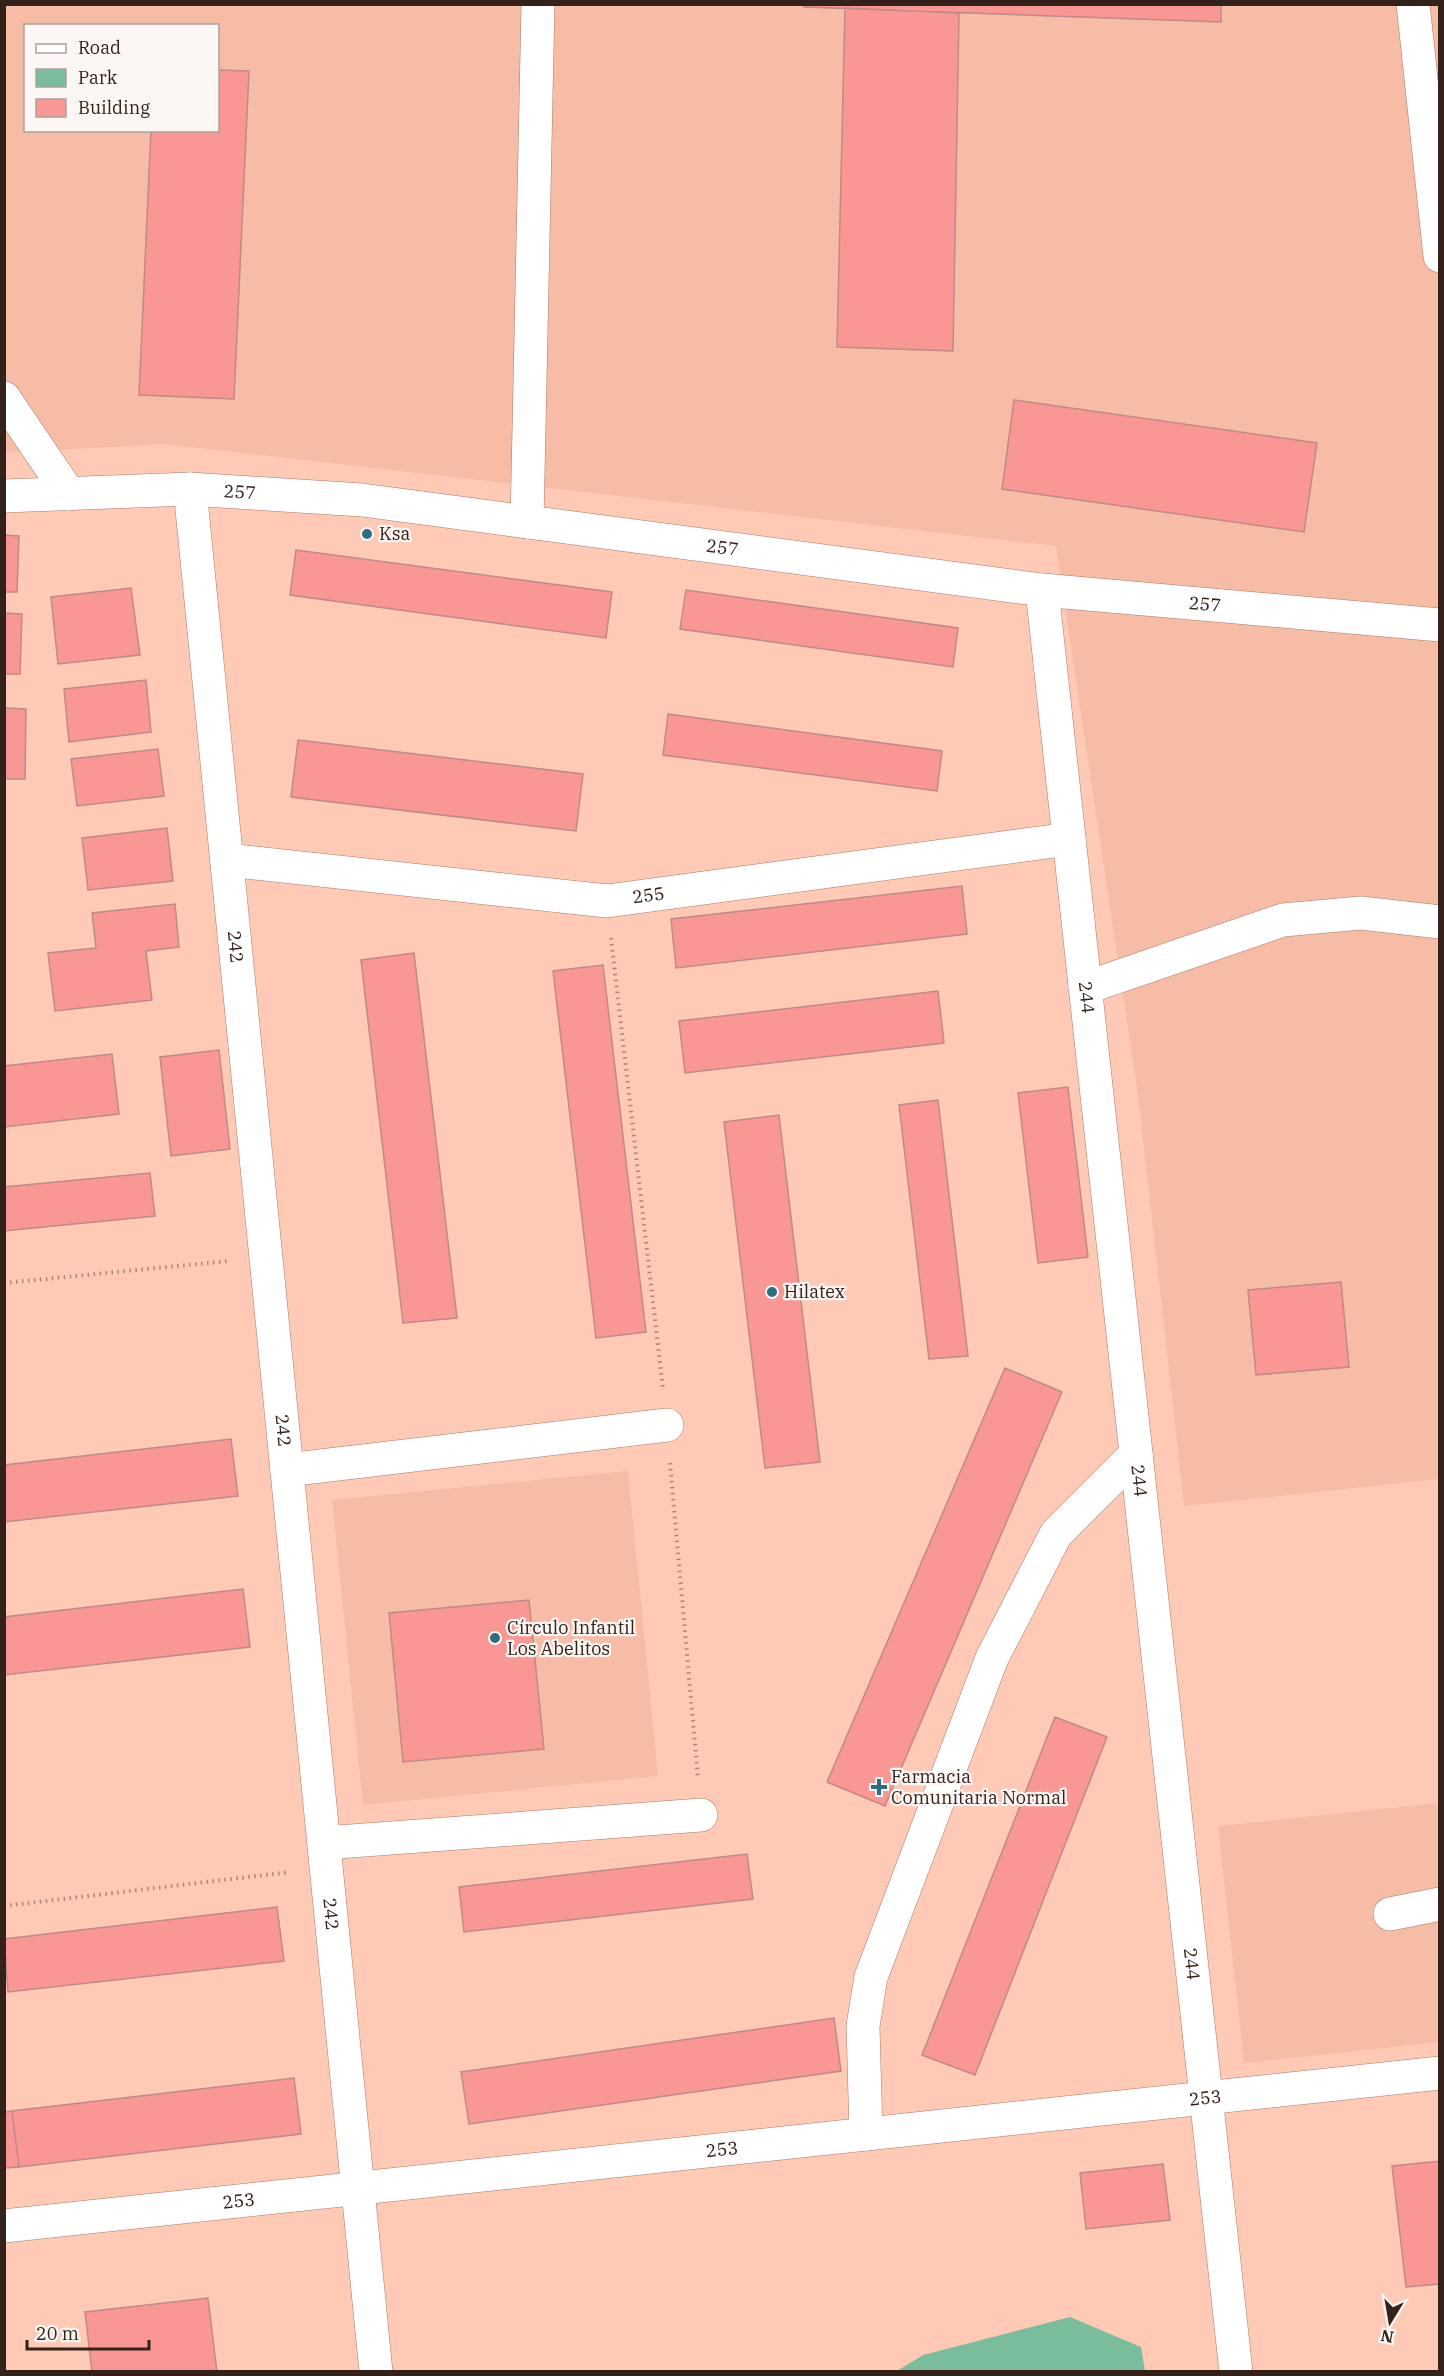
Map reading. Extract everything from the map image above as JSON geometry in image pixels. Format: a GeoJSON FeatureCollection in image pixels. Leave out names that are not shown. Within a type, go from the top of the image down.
{"type":"FeatureCollection","features":[{"type":"Feature","properties":{"kind":"street"},"geometry":{"type":"LineString","coordinates":[[527,522],[538,4]]}},
{"type":"Feature","properties":{"kind":"street"},"geometry":{"type":"LineString","coordinates":[[1413,4],[1440,256]]}},
{"type":"Feature","properties":{"kind":"street"},"geometry":{"type":"LineString","coordinates":[[4,398],[69,494]]}},
{"type":"Feature","properties":{"kind":"street","name":"257"},"geometry":{"type":"LineString","coordinates":[[4,496],[190,489],[362,500],[1042,590],[1440,625]]}},
{"type":"Feature","properties":{"kind":"street","name":"242"},"geometry":{"type":"LineString","coordinates":[[190,489],[376,2372]]}},
{"type":"Feature","properties":{"kind":"street","name":"244"},"geometry":{"type":"LineString","coordinates":[[1042,590],[1236,2372]]}},
{"type":"Feature","properties":{"kind":"street","name":"255"},"geometry":{"type":"LineString","coordinates":[[227,860],[606,901],[1069,839]]}},
{"type":"Feature","properties":{"kind":"street"},"geometry":{"type":"LineString","coordinates":[[1085,988],[1283,920],[1361,913],[1440,922]]}},
{"type":"Feature","properties":{"kind":"street"},"geometry":{"type":"LineString","coordinates":[[287,1470],[667,1425]]}},
{"type":"Feature","properties":{"kind":"street"},"geometry":{"type":"LineString","coordinates":[[866,2134],[863,2026],[871,1977],[992,1658],[1056,1534],[1136,1454]]}},
{"type":"Feature","properties":{"kind":"street"},"geometry":{"type":"LineString","coordinates":[[325,1856],[701,1815]]}},
{"type":"Feature","properties":{"kind":"street"},"geometry":{"type":"LineString","coordinates":[[1390,1914],[1440,1904]]}},
{"type":"Feature","properties":{"kind":"street","name":"253"},"geometry":{"type":"LineString","coordinates":[[4,2226],[1440,2073]]}},
{"type":"Feature","properties":{"kind":"path"},"geometry":{"type":"LineString","coordinates":[[606,901],[667,1425],[701,1815]]}},
{"type":"Feature","properties":{"kind":"path"},"geometry":{"type":"LineString","coordinates":[[4,1283],[266,1257]]}},
{"type":"Feature","properties":{"kind":"path"},"geometry":{"type":"LineString","coordinates":[[4,1906],[325,1856]]}},
{"type":"Feature","properties":{"kind":"shaded area"},"geometry":{"type":"Polygon","coordinates":[[[5,5],[1439,5],[1439,1479],[1184,1506],[1138,1095],[1056,546],[164,444],[5,453],[5,5]]]}},
{"type":"Feature","properties":{"kind":"shaded area","name":"Círculo Infantil Los Abelitos"},"geometry":{"type":"Polygon","coordinates":[[[628,1471],[658,1776],[363,1805],[332,1500],[628,1471]]]}},
{"type":"Feature","properties":{"kind":"shaded area"},"geometry":{"type":"Polygon","coordinates":[[[1439,1803],[1439,2042],[1244,2063],[1218,1826],[1439,1803]]]}},
{"type":"Feature","properties":{"kind":"green space"},"geometry":{"type":"Polygon","coordinates":[[[1070,2317],[1141,2347],[1145,2371],[897,2371],[923,2355],[1070,2317]]]}},
{"type":"Feature","properties":{"kind":"building"},"geometry":{"type":"Polygon","coordinates":[[[804,4],[1221,4],[1221,22],[804,7],[804,4]]]}},
{"type":"Feature","properties":{"kind":"building"},"geometry":{"type":"Polygon","coordinates":[[[845,8],[959,13],[953,351],[837,347],[845,8]]]}},
{"type":"Feature","properties":{"kind":"building"},"geometry":{"type":"Polygon","coordinates":[[[219,70],[249,71],[234,399],[139,395],[151,132],[219,132],[219,70]]]}},
{"type":"Feature","properties":{"kind":"building"},"geometry":{"type":"Polygon","coordinates":[[[1014,400],[1317,443],[1304,532],[1002,489],[1014,400]]]}},
{"type":"Feature","properties":{"kind":"building"},"geometry":{"type":"Polygon","coordinates":[[[4,535],[19,536],[17,592],[4,592],[4,535]]]}},
{"type":"Feature","properties":{"kind":"building"},"geometry":{"type":"Polygon","coordinates":[[[296,550],[612,592],[606,638],[290,595],[296,550]]]}},
{"type":"Feature","properties":{"kind":"building"},"geometry":{"type":"Polygon","coordinates":[[[131,588],[140,655],[58,664],[51,597],[131,588]]]}},
{"type":"Feature","properties":{"kind":"building"},"geometry":{"type":"Polygon","coordinates":[[[686,590],[958,628],[953,667],[680,629],[686,590]]]}},
{"type":"Feature","properties":{"kind":"building"},"geometry":{"type":"Polygon","coordinates":[[[4,613],[22,614],[20,674],[4,674],[4,613]]]}},
{"type":"Feature","properties":{"kind":"building"},"geometry":{"type":"Polygon","coordinates":[[[146,680],[151,732],[69,742],[64,689],[146,680]]]}},
{"type":"Feature","properties":{"kind":"building"},"geometry":{"type":"Polygon","coordinates":[[[4,708],[26,709],[25,779],[4,779],[4,708]]]}},
{"type":"Feature","properties":{"kind":"building"},"geometry":{"type":"Polygon","coordinates":[[[668,714],[942,751],[937,791],[663,755],[668,714]]]}},
{"type":"Feature","properties":{"kind":"building"},"geometry":{"type":"Polygon","coordinates":[[[298,740],[583,774],[576,831],[291,797],[298,740]]]}},
{"type":"Feature","properties":{"kind":"building"},"geometry":{"type":"Polygon","coordinates":[[[158,749],[164,796],[77,806],[71,759],[158,749]]]}},
{"type":"Feature","properties":{"kind":"building"},"geometry":{"type":"Polygon","coordinates":[[[167,828],[173,881],[88,890],[82,838],[167,828]]]}},
{"type":"Feature","properties":{"kind":"building"},"geometry":{"type":"Polygon","coordinates":[[[962,886],[967,934],[676,968],[671,919],[962,886]]]}},
{"type":"Feature","properties":{"kind":"building"},"geometry":{"type":"Polygon","coordinates":[[[175,904],[179,947],[146,951],[152,1000],[55,1011],[48,953],[96,948],[92,913],[175,904]]]}},
{"type":"Feature","properties":{"kind":"building"},"geometry":{"type":"Polygon","coordinates":[[[414,953],[457,1318],[403,1323],[361,960],[414,953]]]}},
{"type":"Feature","properties":{"kind":"building"},"geometry":{"type":"Polygon","coordinates":[[[603,965],[646,1332],[596,1338],[553,971],[603,965]]]}},
{"type":"Feature","properties":{"kind":"building"},"geometry":{"type":"Polygon","coordinates":[[[938,991],[944,1043],[685,1073],[679,1021],[938,991]]]}},
{"type":"Feature","properties":{"kind":"building"},"geometry":{"type":"Polygon","coordinates":[[[219,1050],[230,1149],[171,1156],[160,1057],[219,1050]]]}},
{"type":"Feature","properties":{"kind":"building"},"geometry":{"type":"Polygon","coordinates":[[[112,1054],[119,1114],[4,1127],[4,1066],[112,1054]]]}},
{"type":"Feature","properties":{"kind":"building"},"geometry":{"type":"Polygon","coordinates":[[[1068,1087],[1088,1257],[1038,1263],[1018,1093],[1068,1087]]]}},
{"type":"Feature","properties":{"kind":"building"},"geometry":{"type":"Polygon","coordinates":[[[938,1100],[968,1356],[929,1359],[899,1105],[938,1100]]]}},
{"type":"Feature","properties":{"kind":"building","name":"Hilatex"},"geometry":{"type":"Polygon","coordinates":[[[779,1115],[820,1462],[765,1468],[724,1122],[779,1115]]]}},
{"type":"Feature","properties":{"kind":"building"},"geometry":{"type":"Polygon","coordinates":[[[150,1173],[155,1216],[4,1231],[4,1187],[150,1173]]]}},
{"type":"Feature","properties":{"kind":"building"},"geometry":{"type":"Polygon","coordinates":[[[1341,1282],[1349,1367],[1256,1375],[1248,1290],[1341,1282]]]}},
{"type":"Feature","properties":{"kind":"building"},"geometry":{"type":"Polygon","coordinates":[[[1005,1368],[1062,1392],[885,1806],[827,1782],[1005,1368]]]}},
{"type":"Feature","properties":{"kind":"building"},"geometry":{"type":"Polygon","coordinates":[[[231,1439],[238,1496],[4,1522],[4,1465],[231,1439]]]}},
{"type":"Feature","properties":{"kind":"building"},"geometry":{"type":"Polygon","coordinates":[[[243,1589],[250,1647],[4,1675],[4,1617],[243,1589]]]}},
{"type":"Feature","properties":{"kind":"building"},"geometry":{"type":"Polygon","coordinates":[[[529,1600],[544,1749],[403,1762],[389,1613],[529,1600]]]}},
{"type":"Feature","properties":{"kind":"building"},"geometry":{"type":"Polygon","coordinates":[[[1055,1717],[1107,1737],[975,2075],[922,2055],[1055,1717]]]}},
{"type":"Feature","properties":{"kind":"building"},"geometry":{"type":"Polygon","coordinates":[[[747,1854],[753,1899],[464,1932],[459,1887],[747,1854]]]}},
{"type":"Feature","properties":{"kind":"building"},"geometry":{"type":"Polygon","coordinates":[[[277,1907],[284,1961],[8,1992],[4,1939],[277,1907]]]}},
{"type":"Feature","properties":{"kind":"building"},"geometry":{"type":"Polygon","coordinates":[[[834,2018],[841,2071],[469,2124],[461,2072],[834,2018]]]}},
{"type":"Feature","properties":{"kind":"building"},"geometry":{"type":"Polygon","coordinates":[[[294,2078],[301,2134],[19,2167],[12,2111],[294,2078]]]}},
{"type":"Feature","properties":{"kind":"building"},"geometry":{"type":"Polygon","coordinates":[[[12,2111],[19,2167],[4,2168],[4,2112],[12,2111]]]}},
{"type":"Feature","properties":{"kind":"building"},"geometry":{"type":"Polygon","coordinates":[[[1440,2161],[1440,2284],[1406,2287],[1392,2166],[1440,2161]]]}},
{"type":"Feature","properties":{"kind":"building"},"geometry":{"type":"Polygon","coordinates":[[[1163,2164],[1170,2220],[1086,2229],[1080,2173],[1163,2164]]]}},
{"type":"Feature","properties":{"kind":"building"},"geometry":{"type":"Polygon","coordinates":[[[208,2298],[217,2372],[92,2372],[85,2312],[208,2298]]]}},
{"type":"Feature","properties":{"kind":"place","name":"Ksa"},"geometry":{"type":"Point","coordinates":[367,534]}},
{"type":"Feature","properties":{"kind":"place","name":"Hilatex"},"geometry":{"type":"Point","coordinates":[772,1292]}},
{"type":"Feature","properties":{"kind":"place","name":"Círculo Infantil Los Abelitos"},"geometry":{"type":"Point","coordinates":[495,1638]}},
{"type":"Feature","properties":{"kind":"place","name":"Farmacia Comunitaria Normal"},"geometry":{"type":"Point","coordinates":[879,1787]}}]}
